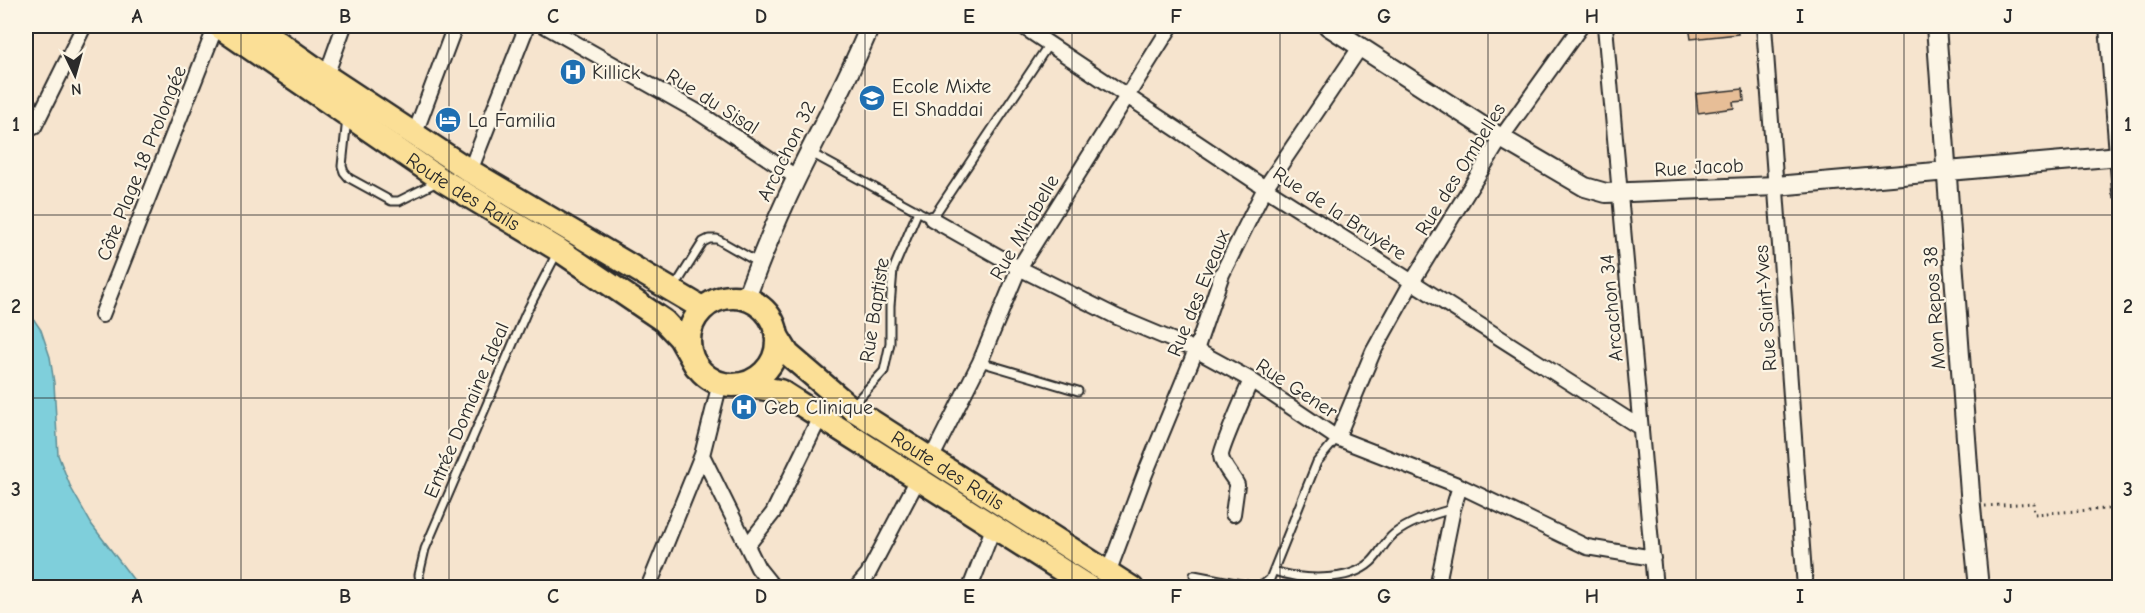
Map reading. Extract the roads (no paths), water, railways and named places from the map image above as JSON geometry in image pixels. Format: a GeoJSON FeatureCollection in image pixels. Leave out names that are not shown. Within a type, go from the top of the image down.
{"type":"FeatureCollection","features":[{"type":"Feature","properties":{"kind":"main road","name":"Route des Rails"},"geometry":{"type":"LineString","coordinates":[[217,26],[442,180],[559,250],[664,321],[680,338],[696,366]]}},
{"type":"Feature","properties":{"kind":"main road","name":"Route des Rails"},"geometry":{"type":"LineString","coordinates":[[255,26],[470,171],[702,309]]}},
{"type":"Feature","properties":{"kind":"main road"},"geometry":{"type":"LineString","coordinates":[[735,296],[758,304],[767,313],[774,324],[777,349],[772,362],[759,376],[730,384],[706,377],[696,366],[690,355],[688,343],[694,319],[702,309],[712,302],[735,296]]}},
{"type":"Feature","properties":{"kind":"main road","name":"Route des Rails"},"geometry":{"type":"LineString","coordinates":[[777,336],[788,354],[994,526],[1090,588]]}},
{"type":"Feature","properties":{"kind":"main road","name":"Route des Rails"},"geometry":{"type":"LineString","coordinates":[[730,384],[780,390],[820,417],[925,468],[1132,588]]}},
{"type":"Feature","properties":{"kind":"street"},"geometry":{"type":"LineString","coordinates":[[34,127],[84,26]]}},
{"type":"Feature","properties":{"kind":"street","name":"Côte Plage 18 Prolongée"},"geometry":{"type":"LineString","coordinates":[[102,315],[217,26]]}},
{"type":"Feature","properties":{"kind":"street"},"geometry":{"type":"LineString","coordinates":[[326,76],[344,26]]}},
{"type":"Feature","properties":{"kind":"street"},"geometry":{"type":"LineString","coordinates":[[415,133],[455,26]]}},
{"type":"Feature","properties":{"kind":"street"},"geometry":{"type":"LineString","coordinates":[[470,171],[527,26]]}},
{"type":"Feature","properties":{"kind":"street","name":"Rue du Sisal"},"geometry":{"type":"LineString","coordinates":[[545,26],[698,112],[796,177]]}},
{"type":"Feature","properties":{"kind":"street","name":"Arcachon 32"},"geometry":{"type":"LineString","coordinates":[[746,298],[796,177],[810,153],[870,26]]}},
{"type":"Feature","properties":{"kind":"street","name":"Rue de la Bruyère"},"geometry":{"type":"LineString","coordinates":[[1022,26],[1265,188],[1641,428]]}},
{"type":"Feature","properties":{"kind":"street","name":"Rue Mirabelle"},"geometry":{"type":"LineString","coordinates":[[856,588],[868,574],[980,362],[1019,268],[1171,26]]}},
{"type":"Feature","properties":{"kind":"street","name":"Rue Jacob"},"geometry":{"type":"LineString","coordinates":[[1328,26],[1501,138],[1585,187],[1606,193],[1776,186],[2118,157]]}},
{"type":"Feature","properties":{"kind":"street","name":"Rue des Ombelles"},"geometry":{"type":"LineString","coordinates":[[1337,438],[1373,351],[1412,282],[1501,138],[1581,26]]}},
{"type":"Feature","properties":{"kind":"street","name":"Arcachon 34"},"geometry":{"type":"LineString","coordinates":[[1605,26],[1655,588]]}},
{"type":"Feature","properties":{"kind":"street","name":"Rue Saint-Yves"},"geometry":{"type":"LineString","coordinates":[[1764,26],[1805,588]]}},
{"type":"Feature","properties":{"kind":"street","name":"Mon Repos 38"},"geometry":{"type":"LineString","coordinates":[[1936,26],[1979,588]]}},
{"type":"Feature","properties":{"kind":"street"},"geometry":{"type":"LineString","coordinates":[[2108,26],[2120,192]]}},
{"type":"Feature","properties":{"kind":"street","name":"Rue des Eveaux"},"geometry":{"type":"LineString","coordinates":[[1108,573],[1145,474],[1196,350],[1222,274],[1265,188],[1361,46]]}},
{"type":"Feature","properties":{"kind":"street","name":"Rue Gener"},"geometry":{"type":"LineString","coordinates":[[932,219],[1019,268],[1117,317],[1196,350],[1251,380],[1337,438],[1460,486],[1587,548],[1653,558]]}},
{"type":"Feature","properties":{"kind":"street"},"geometry":{"type":"LineString","coordinates":[[1233,514],[1238,485],[1221,455],[1251,380]]}},
{"type":"Feature","properties":{"kind":"street"},"geometry":{"type":"LineString","coordinates":[[648,588],[730,384]]}},
{"type":"Feature","properties":{"kind":"street"},"geometry":{"type":"LineString","coordinates":[[747,546],[773,513],[820,417]]}},
{"type":"Feature","properties":{"kind":"street"},"geometry":{"type":"LineString","coordinates":[[702,455],[758,568],[774,588]]}},
{"type":"Feature","properties":{"kind":"street"},"geometry":{"type":"LineString","coordinates":[[1437,588],[1460,486]]}},
{"type":"Feature","properties":{"kind":"street"},"geometry":{"type":"LineString","coordinates":[[970,588],[994,526]]}},
{"type":"Feature","properties":{"kind":"lane"},"geometry":{"type":"LineString","coordinates":[[932,219],[1049,44]]}},
{"type":"Feature","properties":{"kind":"lane"},"geometry":{"type":"LineString","coordinates":[[347,116],[342,165],[349,178],[391,201],[399,201],[442,180]]}},
{"type":"Feature","properties":{"kind":"lane","name":"Rue Gener"},"geometry":{"type":"LineString","coordinates":[[810,153],[932,219]]}},
{"type":"Feature","properties":{"kind":"lane","name":"Rue Baptiste"},"geometry":{"type":"LineString","coordinates":[[851,408],[884,370],[890,343],[893,270],[918,211]]}},
{"type":"Feature","properties":{"kind":"lane"},"geometry":{"type":"LineString","coordinates":[[672,291],[703,242],[709,239],[717,239],[759,262]]}},
{"type":"Feature","properties":{"kind":"lane","name":"Entrée Domaine Ideal"},"geometry":{"type":"LineString","coordinates":[[421,588],[419,575],[425,549],[526,313],[559,250]]}},
{"type":"Feature","properties":{"kind":"lane"},"geometry":{"type":"LineString","coordinates":[[980,362],[1078,392]]}},
{"type":"Feature","properties":{"kind":"lane"},"geometry":{"type":"LineString","coordinates":[[1194,575],[1256,587],[1264,584],[1274,571],[1317,462],[1337,438]]}},
{"type":"Feature","properties":{"kind":"lane"},"geometry":{"type":"LineString","coordinates":[[1274,571],[1304,578],[1347,574],[1371,562],[1395,533],[1414,522],[1453,509]]}},
{"type":"Feature","properties":{"kind":"water"},"geometry":{"type":"Polygon","coordinates":[[[26,308],[41,330],[50,357],[54,383],[58,455],[71,488],[92,525],[139,587],[26,587],[26,308]]]}},
{"type":"Feature","properties":{"kind":"place","name":"Killick"},"geometry":{"type":"Point","coordinates":[573,72]}},
{"type":"Feature","properties":{"kind":"place","name":"Ecole Mixte El Shaddai"},"geometry":{"type":"Point","coordinates":[872,98]}},
{"type":"Feature","properties":{"kind":"place","name":"La Familia"},"geometry":{"type":"Point","coordinates":[448,120]}},
{"type":"Feature","properties":{"kind":"place","name":"Geb Clinique"},"geometry":{"type":"Point","coordinates":[744,407]}}]}
